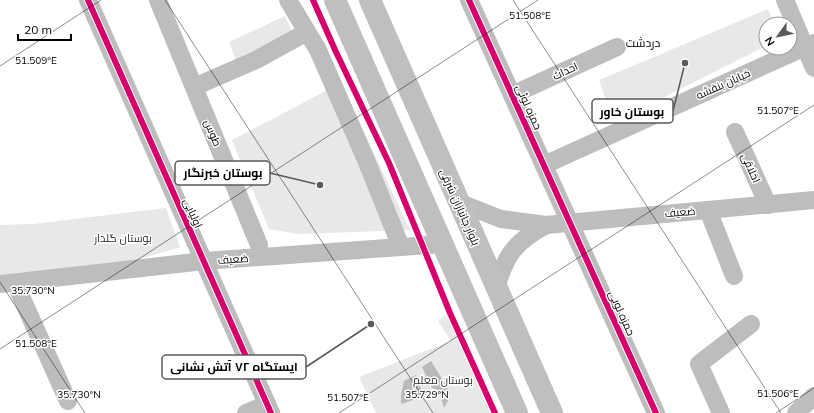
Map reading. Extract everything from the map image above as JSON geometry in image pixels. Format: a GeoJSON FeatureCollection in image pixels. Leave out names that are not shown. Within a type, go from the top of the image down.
{"type":"FeatureCollection","features":[{"type":"Feature","properties":{"kind":"main road"},"geometry":{"type":"LineString","coordinates":[[335,0],[444,244],[517,413]]}},
{"type":"Feature","properties":{"kind":"main road","name":"بلوار جانبازان شرقی"},"geometry":{"type":"LineString","coordinates":[[370,0],[552,413]]}},
{"type":"Feature","properties":{"kind":"street","name":"اولیایی"},"geometry":{"type":"LineString","coordinates":[[88,0],[269,408]]}},
{"type":"Feature","properties":{"kind":"street","name":"طوس"},"geometry":{"type":"LineString","coordinates":[[158,0],[259,245]]}},
{"type":"Feature","properties":{"kind":"street"},"geometry":{"type":"LineString","coordinates":[[288,0],[318,50],[402,247]]}},
{"type":"Feature","properties":{"kind":"street","name":"حمزه لوئی"},"geometry":{"type":"LineString","coordinates":[[469,0],[570,222]]}},
{"type":"Feature","properties":{"kind":"street"},"geometry":{"type":"LineString","coordinates":[[785,0],[810,45],[814,68]]}},
{"type":"Feature","properties":{"kind":"street"},"geometry":{"type":"LineString","coordinates":[[194,86],[256,60],[307,32]]}},
{"type":"Feature","properties":{"kind":"street","name":"خیابان بنفشه"},"geometry":{"type":"LineString","coordinates":[[544,165],[810,45]]}},
{"type":"Feature","properties":{"kind":"street","name":"احداث"},"geometry":{"type":"LineString","coordinates":[[512,95],[617,47]]}},
{"type":"Feature","properties":{"kind":"street","name":"اخلاقی"},"geometry":{"type":"LineString","coordinates":[[735,132],[768,204]]}},
{"type":"Feature","properties":{"kind":"street","name":"ضعیف"},"geometry":{"type":"LineString","coordinates":[[546,225],[814,200]]}},
{"type":"Feature","properties":{"kind":"street"},"geometry":{"type":"LineString","coordinates":[[458,202],[501,219],[546,225]]}},
{"type":"Feature","properties":{"kind":"street"},"geometry":{"type":"LineString","coordinates":[[708,210],[734,276]]}},
{"type":"Feature","properties":{"kind":"street","name":"حمزه لویی"},"geometry":{"type":"LineString","coordinates":[[570,222],[656,413]]}},
{"type":"Feature","properties":{"kind":"street"},"geometry":{"type":"LineString","coordinates":[[496,288],[502,268],[513,250],[528,235],[546,225]]}},
{"type":"Feature","properties":{"kind":"street","name":"ضعیف"},"geometry":{"type":"LineString","coordinates":[[7,283],[204,261],[444,244]]}},
{"type":"Feature","properties":{"kind":"street"},"geometry":{"type":"LineString","coordinates":[[7,283],[68,401]]}},
{"type":"Feature","properties":{"kind":"street"},"geometry":{"type":"LineString","coordinates":[[721,413],[699,364],[751,324]]}},
{"type":"Feature","properties":{"kind":"street"},"geometry":{"type":"LineString","coordinates":[[246,413],[269,408]]}},
{"type":"Feature","properties":{"kind":"green space"},"geometry":{"type":"Polygon","coordinates":[[[768,9],[771,16],[758,16],[758,50],[614,122],[599,80],[768,9]]]}},
{"type":"Feature","properties":{"kind":"green space"},"geometry":{"type":"Polygon","coordinates":[[[285,16],[293,34],[237,63],[229,42],[285,16]]]}},
{"type":"Feature","properties":{"kind":"green space"},"geometry":{"type":"Polygon","coordinates":[[[341,83],[410,230],[298,234],[269,229],[232,140],[341,83]]]}},
{"type":"Feature","properties":{"kind":"green space","name":"بوستان گلدار"},"geometry":{"type":"Polygon","coordinates":[[[166,208],[180,247],[133,261],[0,275],[0,225],[33,224],[166,208]]]}},
{"type":"Feature","properties":{"kind":"green space","name":"بوستان معلم"},"geometry":{"type":"Polygon","coordinates":[[[450,313],[493,413],[376,413],[359,377],[451,341],[438,321],[450,313]]]}},
{"type":"Feature","properties":{"kind":"shaded area"},"geometry":{"type":"Polygon","coordinates":[[[431,361],[450,392],[449,399],[444,408],[439,391],[432,388],[422,367],[431,361]]]}},
{"type":"Feature","properties":{"kind":"shaded area"},"geometry":{"type":"Polygon","coordinates":[[[416,375],[423,394],[412,398],[413,400],[401,404],[404,381],[416,375]]]}},
{"type":"Feature","properties":{"kind":"cycle path"},"geometry":{"type":"LineString","coordinates":[[88,0],[271,413]]}},
{"type":"Feature","properties":{"kind":"cycle path"},"geometry":{"type":"LineString","coordinates":[[313,0],[389,163],[450,313],[495,413]]}},
{"type":"Feature","properties":{"kind":"cycle path"},"geometry":{"type":"LineString","coordinates":[[469,0],[656,413]]}},
{"type":"Feature","properties":{"kind":"place","name":"بوستان خاور"},"geometry":{"type":"Point","coordinates":[685,63]}},
{"type":"Feature","properties":{"kind":"place","name":"بوستان خبرنگار"},"geometry":{"type":"Point","coordinates":[320,185]}},
{"type":"Feature","properties":{"kind":"place","name":"ایستگاه ۷۲ آتش نشانی"},"geometry":{"type":"Point","coordinates":[371,324]}},
{"type":"Feature","properties":{"kind":"district","name":"دردشت"},"geometry":{"type":"Point","coordinates":[643,43]}}]}
